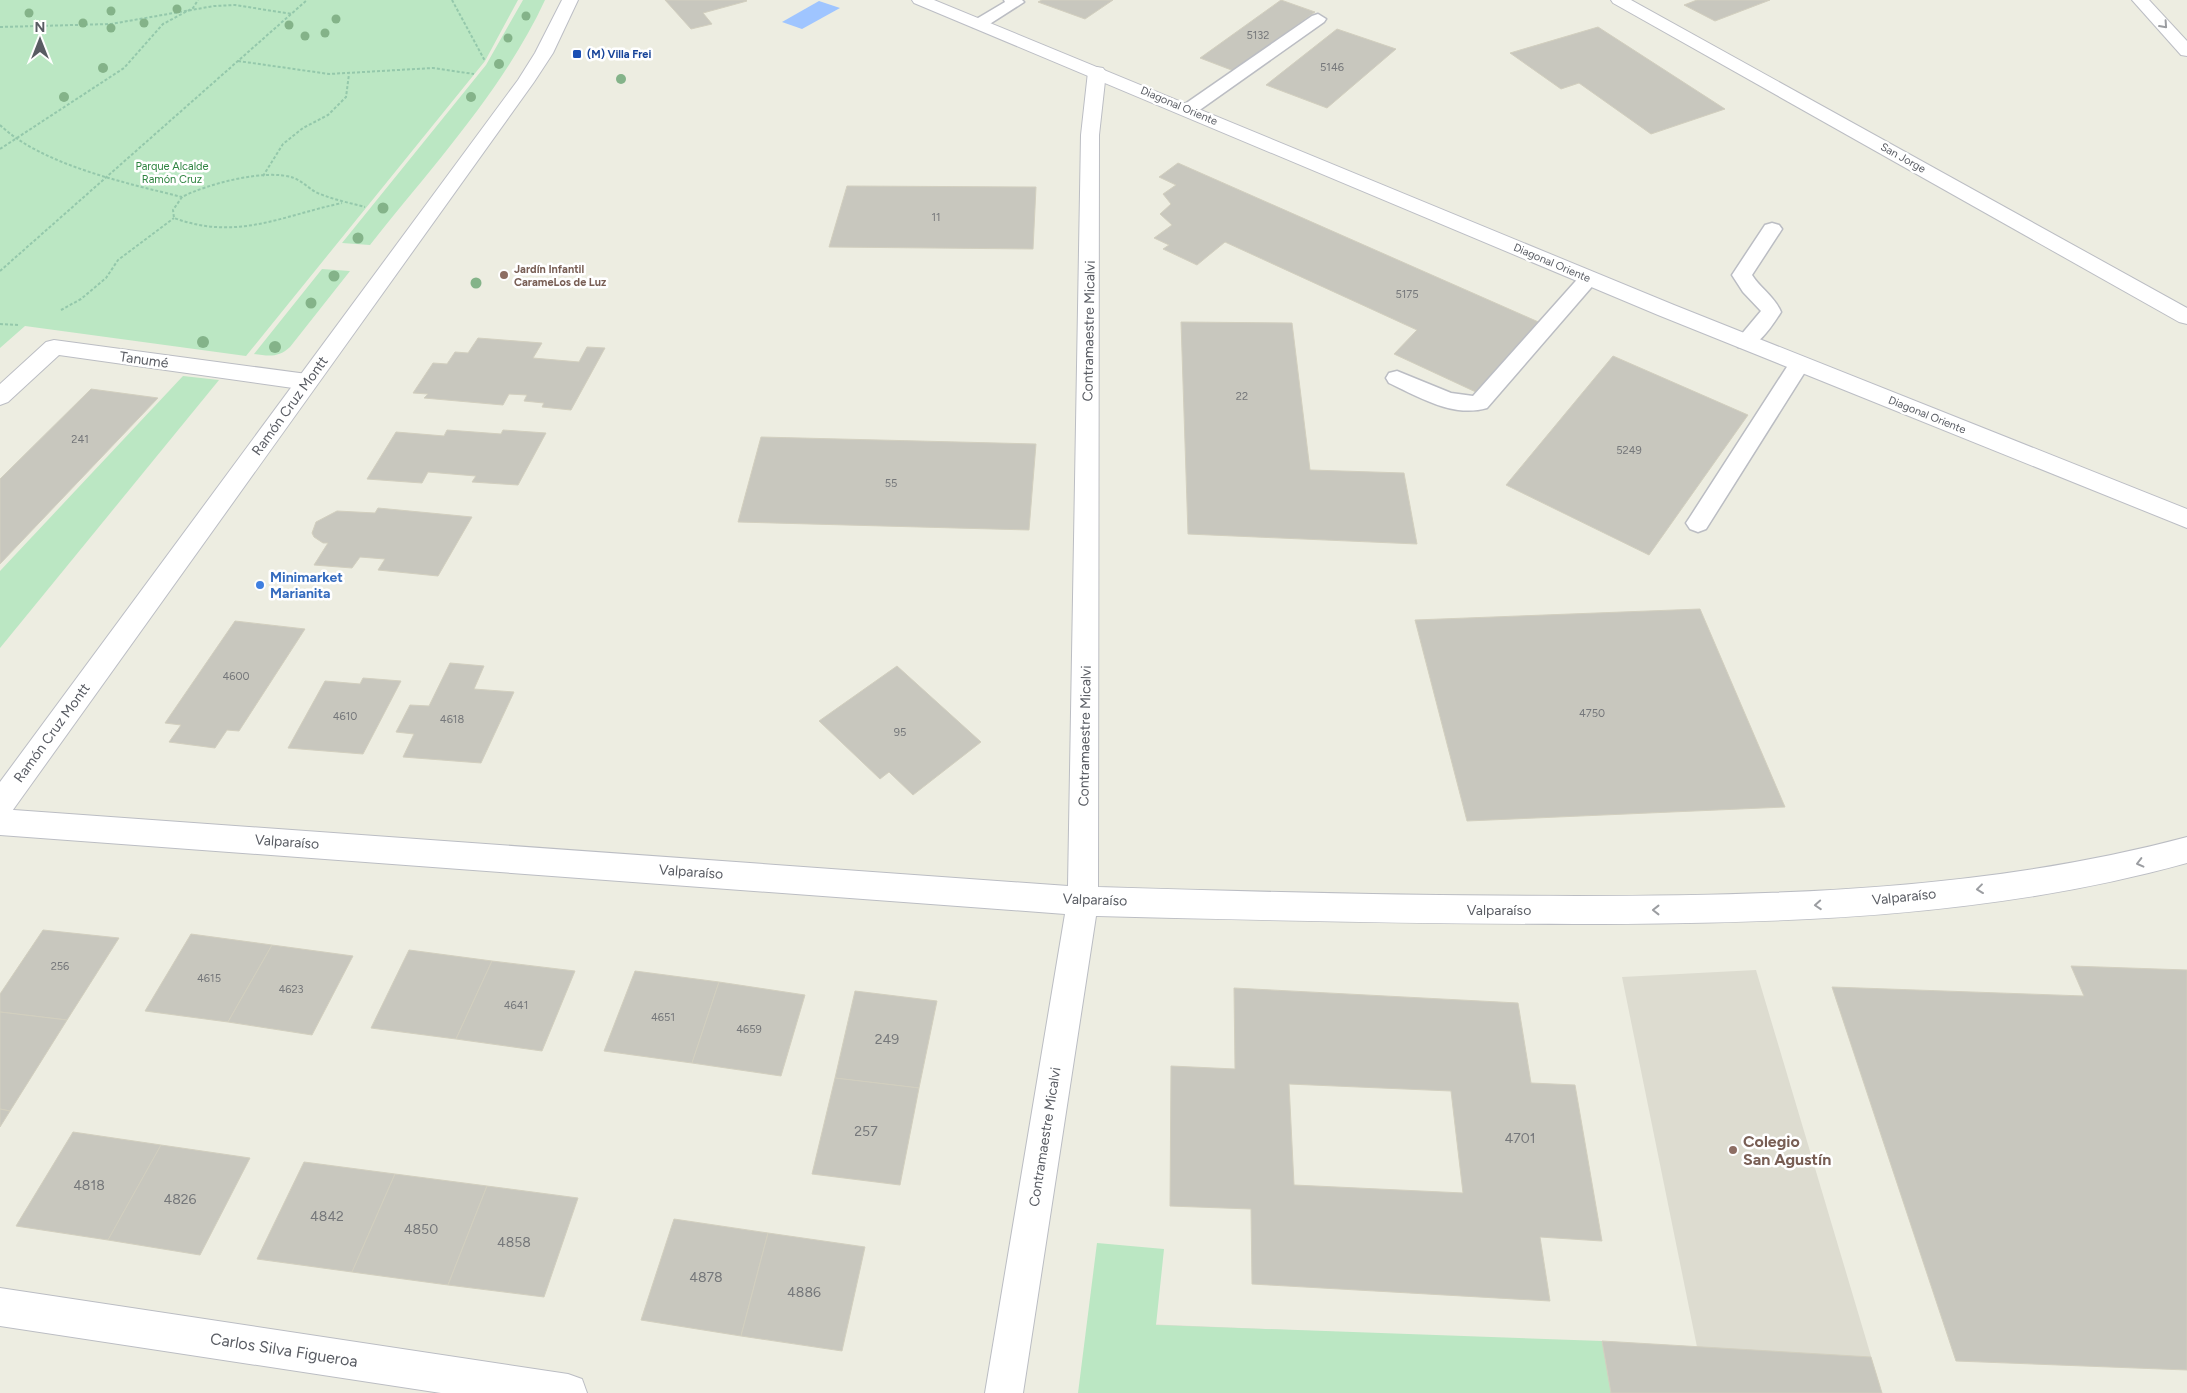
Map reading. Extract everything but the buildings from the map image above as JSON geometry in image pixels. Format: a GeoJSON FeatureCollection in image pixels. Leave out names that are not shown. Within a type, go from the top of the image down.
{"type":"FeatureCollection","features":[{"type":"Feature","properties":{"kind":"street","name":"Ramón Cruz Montt"},"geometry":{"type":"LineString","coordinates":[[0,805],[525,82],[544,53],[570,0]]}},
{"type":"Feature","properties":{"kind":"street","name":"Diagonal Oriente"},"geometry":{"type":"LineString","coordinates":[[920,0],[1745,342],[2187,519]]}},
{"type":"Feature","properties":{"kind":"street","name":"San Jorge"},"geometry":{"type":"LineString","coordinates":[[1618,0],[2187,318]]}},
{"type":"Feature","properties":{"kind":"street"},"geometry":{"type":"LineString","coordinates":[[2140,0],[2187,51]]}},
{"type":"Feature","properties":{"kind":"street","name":"Contramaestre Micalvi"},"geometry":{"type":"LineString","coordinates":[[1004,1393],[1083,900],[1090,134],[1097,72]]}},
{"type":"Feature","properties":{"kind":"street","name":"Tanumé"},"geometry":{"type":"LineString","coordinates":[[0,397],[54,347],[307,382]]}},
{"type":"Feature","properties":{"kind":"street","name":"Valparaíso"},"geometry":{"type":"LineString","coordinates":[[0,822],[1083,900],[1377,910],[1712,910],[1907,898],[2069,877],[2139,863],[2187,850]]}},
{"type":"Feature","properties":{"kind":"street","name":"Carlos Silva Figueroa"},"geometry":{"type":"LineString","coordinates":[[0,1307],[568,1393]]}},
{"type":"Feature","properties":{"kind":"lane"},"geometry":{"type":"LineString","coordinates":[[979,24],[1016,1]]}},
{"type":"Feature","properties":{"kind":"lane"},"geometry":{"type":"LineString","coordinates":[[1188,110],[1318,18]]}},
{"type":"Feature","properties":{"kind":"lane"},"geometry":{"type":"LineString","coordinates":[[1745,342],[1771,312],[1769,307],[1744,282],[1742,275],[1772,229]]}},
{"type":"Feature","properties":{"kind":"lane"},"geometry":{"type":"LineString","coordinates":[[1397,378],[1440,398],[1461,405],[1478,403],[1589,278]]}},
{"type":"Feature","properties":{"kind":"lane"},"geometry":{"type":"LineString","coordinates":[[1698,523],[1799,364]]}},
{"type":"Feature","properties":{"kind":"path"},"geometry":{"type":"LineString","coordinates":[[0,149],[124,68],[163,24],[193,8],[198,0]]}},
{"type":"Feature","properties":{"kind":"path"},"geometry":{"type":"LineString","coordinates":[[0,271],[108,178],[151,136],[307,0]]}},
{"type":"Feature","properties":{"kind":"path"},"geometry":{"type":"LineString","coordinates":[[452,0],[485,61]]}},
{"type":"Feature","properties":{"kind":"path"},"geometry":{"type":"LineString","coordinates":[[0,27],[111,24],[193,8],[234,5],[292,14]]}},
{"type":"Feature","properties":{"kind":"path"},"geometry":{"type":"LineString","coordinates":[[237,61],[270,64],[308,72],[349,74],[433,68],[474,74]]}},
{"type":"Feature","properties":{"kind":"path"},"geometry":{"type":"LineString","coordinates":[[263,176],[283,144],[303,128],[328,115],[346,97],[349,74]]}},
{"type":"Feature","properties":{"kind":"path"},"geometry":{"type":"LineString","coordinates":[[0,124],[16,140],[58,161],[108,178],[182,197],[215,184],[263,176],[294,178],[319,194],[343,203],[365,207]]}},
{"type":"Feature","properties":{"kind":"path"},"geometry":{"type":"LineString","coordinates":[[174,218],[174,210],[182,197]]}},
{"type":"Feature","properties":{"kind":"path"},"geometry":{"type":"LineString","coordinates":[[174,218],[184,223],[219,230],[239,230],[316,207],[343,203]]}},
{"type":"Feature","properties":{"kind":"path"},"geometry":{"type":"LineString","coordinates":[[58,311],[81,299],[106,278],[118,260],[174,218]]}},
{"type":"Feature","properties":{"kind":"path"},"geometry":{"type":"LineString","coordinates":[[0,324],[25,326]]}},
{"type":"Feature","properties":{"kind":"shaded area","name":"Colegio San Agustín"},"geometry":{"type":"Polygon","coordinates":[[[1756,970],[1882,1393],[1111,1393],[1120,1323],[1697,1347],[1622,977],[1756,970]]]}},
{"type":"Feature","properties":{"kind":"green space","name":"Parque Alcalde Ramón Cruz"},"geometry":{"type":"Polygon","coordinates":[[[0,0],[518,0],[485,61],[246,356],[25,326],[0,348],[0,0]]]}},
{"type":"Feature","properties":{"kind":"green space"},"geometry":{"type":"Polygon","coordinates":[[[523,0],[545,0],[509,65],[465,127],[370,245],[342,243],[486,65],[523,0]]]}},
{"type":"Feature","properties":{"kind":"green space"},"geometry":{"type":"Polygon","coordinates":[[[322,269],[350,271],[286,351],[269,356],[254,354],[322,269]]]}},
{"type":"Feature","properties":{"kind":"green space"},"geometry":{"type":"Polygon","coordinates":[[[183,376],[219,380],[0,648],[0,571],[183,376]]]}},
{"type":"Feature","properties":{"kind":"green space"},"geometry":{"type":"Polygon","coordinates":[[[1097,1243],[1164,1249],[1156,1325],[1602,1341],[1611,1393],[1078,1393],[1097,1243]]]}},
{"type":"Feature","properties":{"kind":"water"},"geometry":{"type":"Polygon","coordinates":[[[819,1],[840,8],[802,29],[782,22],[819,1]]]}},
{"type":"Feature","properties":{"kind":"place","name":"(M) Villa Frei"},"geometry":{"type":"Point","coordinates":[577,54]}},
{"type":"Feature","properties":{"kind":"place","name":"Jardín Infantil CarameLos de Luz"},"geometry":{"type":"Point","coordinates":[504,275]}},
{"type":"Feature","properties":{"kind":"place","name":"Minimarket Marianita"},"geometry":{"type":"Point","coordinates":[260,585]}},
{"type":"Feature","properties":{"kind":"place","name":"Colegio San Agustín"},"geometry":{"type":"Point","coordinates":[1733,1150]}}]}
